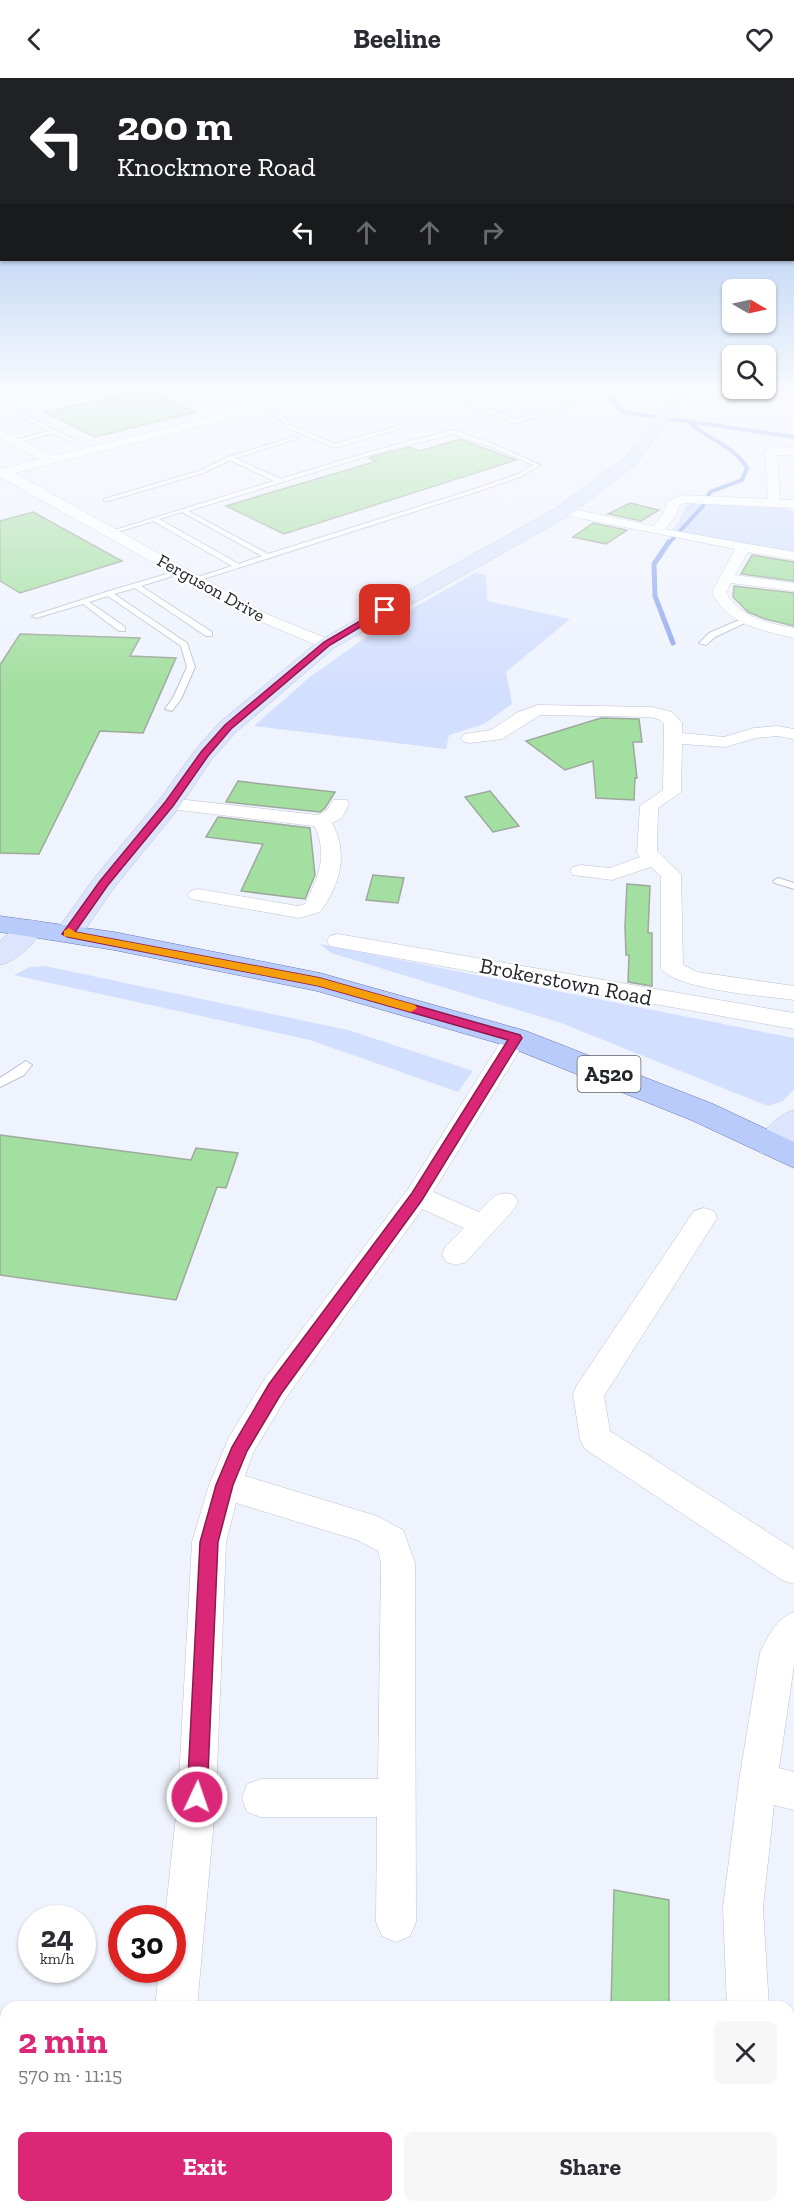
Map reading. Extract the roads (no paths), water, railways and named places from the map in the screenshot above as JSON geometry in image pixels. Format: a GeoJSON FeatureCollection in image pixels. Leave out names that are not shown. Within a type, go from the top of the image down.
{"type":"FeatureCollection","features":[{"type":"Feature","properties":{"kind":"main road"},"geometry":{"type":"LineString","coordinates":[[68,934],[104,883],[169,804],[204,754],[228,727],[327,644],[564,511],[590,492]]}},
{"type":"Feature","properties":{"kind":"main road","name":"A520"},"geometry":{"type":"LineString","coordinates":[[0,924],[68,934],[320,982],[516,1038],[702,1112],[787,1141]]}},
{"type":"Feature","properties":{"kind":"main road"},"geometry":{"type":"LineString","coordinates":[[0,956],[31,928]]}},
{"type":"Feature","properties":{"kind":"street","name":"Ferguson Drive"},"geometry":{"type":"LineString","coordinates":[[38,492],[262,618],[327,644]]}},
{"type":"Feature","properties":{"kind":"street"},"geometry":{"type":"LineString","coordinates":[[774,492],[774,503]]}},
{"type":"Feature","properties":{"kind":"street"},"geometry":{"type":"LineString","coordinates":[[661,532],[672,504],[682,499],[794,504]]}},
{"type":"Feature","properties":{"kind":"street"},"geometry":{"type":"LineString","coordinates":[[564,511],[686,537],[794,556]]}},
{"type":"Feature","properties":{"kind":"street"},"geometry":{"type":"LineString","coordinates":[[743,548],[719,592],[723,604],[739,617],[794,633]]}},
{"type":"Feature","properties":{"kind":"street"},"geometry":{"type":"LineString","coordinates":[[726,578],[794,587]]}},
{"type":"Feature","properties":{"kind":"street"},"geometry":{"type":"LineString","coordinates":[[470,738],[502,740],[524,716],[538,710],[652,712],[666,716],[673,723],[672,792],[649,806],[647,854],[671,874],[672,968],[692,978],[794,993]]}},
{"type":"Feature","properties":{"kind":"street"},"geometry":{"type":"LineString","coordinates":[[673,738],[725,742],[754,734],[777,731],[794,733]]}},
{"type":"Feature","properties":{"kind":"street"},"geometry":{"type":"LineString","coordinates":[[169,804],[321,821],[335,814],[340,804]]}},
{"type":"Feature","properties":{"kind":"street"},"geometry":{"type":"LineString","coordinates":[[198,895],[226,894],[299,912],[313,909],[332,870],[333,861],[329,833],[321,821]]}},
{"type":"Feature","properties":{"kind":"street"},"geometry":{"type":"LineString","coordinates":[[580,871],[612,874],[654,859]]}},
{"type":"Feature","properties":{"kind":"street","name":"Brokerstown Road"},"geometry":{"type":"LineString","coordinates":[[338,941],[521,972],[700,1007],[794,1021]]}},
{"type":"Feature","properties":{"kind":"street"},"geometry":{"type":"LineString","coordinates":[[177,2001],[197,1797],[209,1542],[225,1485],[240,1447],[275,1389],[417,1196],[516,1038]]}},
{"type":"Feature","properties":{"kind":"street"},"geometry":{"type":"LineString","coordinates":[[417,1196],[483,1225]]}},
{"type":"Feature","properties":{"kind":"street"},"geometry":{"type":"LineString","coordinates":[[456,1254],[505,1202]]}},
{"type":"Feature","properties":{"kind":"street"},"geometry":{"type":"LineString","coordinates":[[704,1218],[588,1394],[596,1439],[794,1568]]}},
{"type":"Feature","properties":{"kind":"street"},"geometry":{"type":"LineString","coordinates":[[225,1485],[365,1527],[391,1541],[398,1563],[396,1922]]}},
{"type":"Feature","properties":{"kind":"street"},"geometry":{"type":"LineString","coordinates":[[748,2001],[743,1908],[758,1781],[778,1653],[794,1629]]}},
{"type":"Feature","properties":{"kind":"street"},"geometry":{"type":"LineString","coordinates":[[758,1781],[794,1791]]}},
{"type":"Feature","properties":{"kind":"street"},"geometry":{"type":"LineString","coordinates":[[261,1798],[397,1798]]}},
{"type":"Feature","properties":{"kind":"lane"},"geometry":{"type":"LineString","coordinates":[[106,500],[135,492]]}},
{"type":"Feature","properties":{"kind":"lane"},"geometry":{"type":"LineString","coordinates":[[111,532],[244,492]]}},
{"type":"Feature","properties":{"kind":"lane"},"geometry":{"type":"LineString","coordinates":[[194,580],[471,492]]}},
{"type":"Feature","properties":{"kind":"lane"},"geometry":{"type":"LineString","coordinates":[[182,510],[268,557]]}},
{"type":"Feature","properties":{"kind":"lane"},"geometry":{"type":"LineString","coordinates":[[154,519],[238,566]]}},
{"type":"Feature","properties":{"kind":"lane"},"geometry":{"type":"LineString","coordinates":[[36,616],[180,572]]}},
{"type":"Feature","properties":{"kind":"lane"},"geometry":{"type":"LineString","coordinates":[[135,585],[209,634]]}},
{"type":"Feature","properties":{"kind":"lane"},"geometry":{"type":"LineString","coordinates":[[108,594],[184,645],[191,667],[177,699],[169,709]]}},
{"type":"Feature","properties":{"kind":"lane"},"geometry":{"type":"LineString","coordinates":[[83,601],[122,629]]}},
{"type":"Feature","properties":{"kind":"lane"},"geometry":{"type":"LineString","coordinates":[[703,643],[712,634],[747,620]]}},
{"type":"Feature","properties":{"kind":"lane"},"geometry":{"type":"LineString","coordinates":[[778,881],[794,886]]}},
{"type":"Feature","properties":{"kind":"lane"},"geometry":{"type":"LineString","coordinates":[[0,1083],[20,1072],[26,1065]]}},
{"type":"Feature","properties":{"kind":"waterway"},"geometry":{"type":"LineString","coordinates":[[668,544],[703,506],[711,492]]}},
{"type":"Feature","properties":{"kind":"waterway"},"geometry":{"type":"LineString","coordinates":[[669,542],[654,564],[655,596],[673,643]]}}]}
